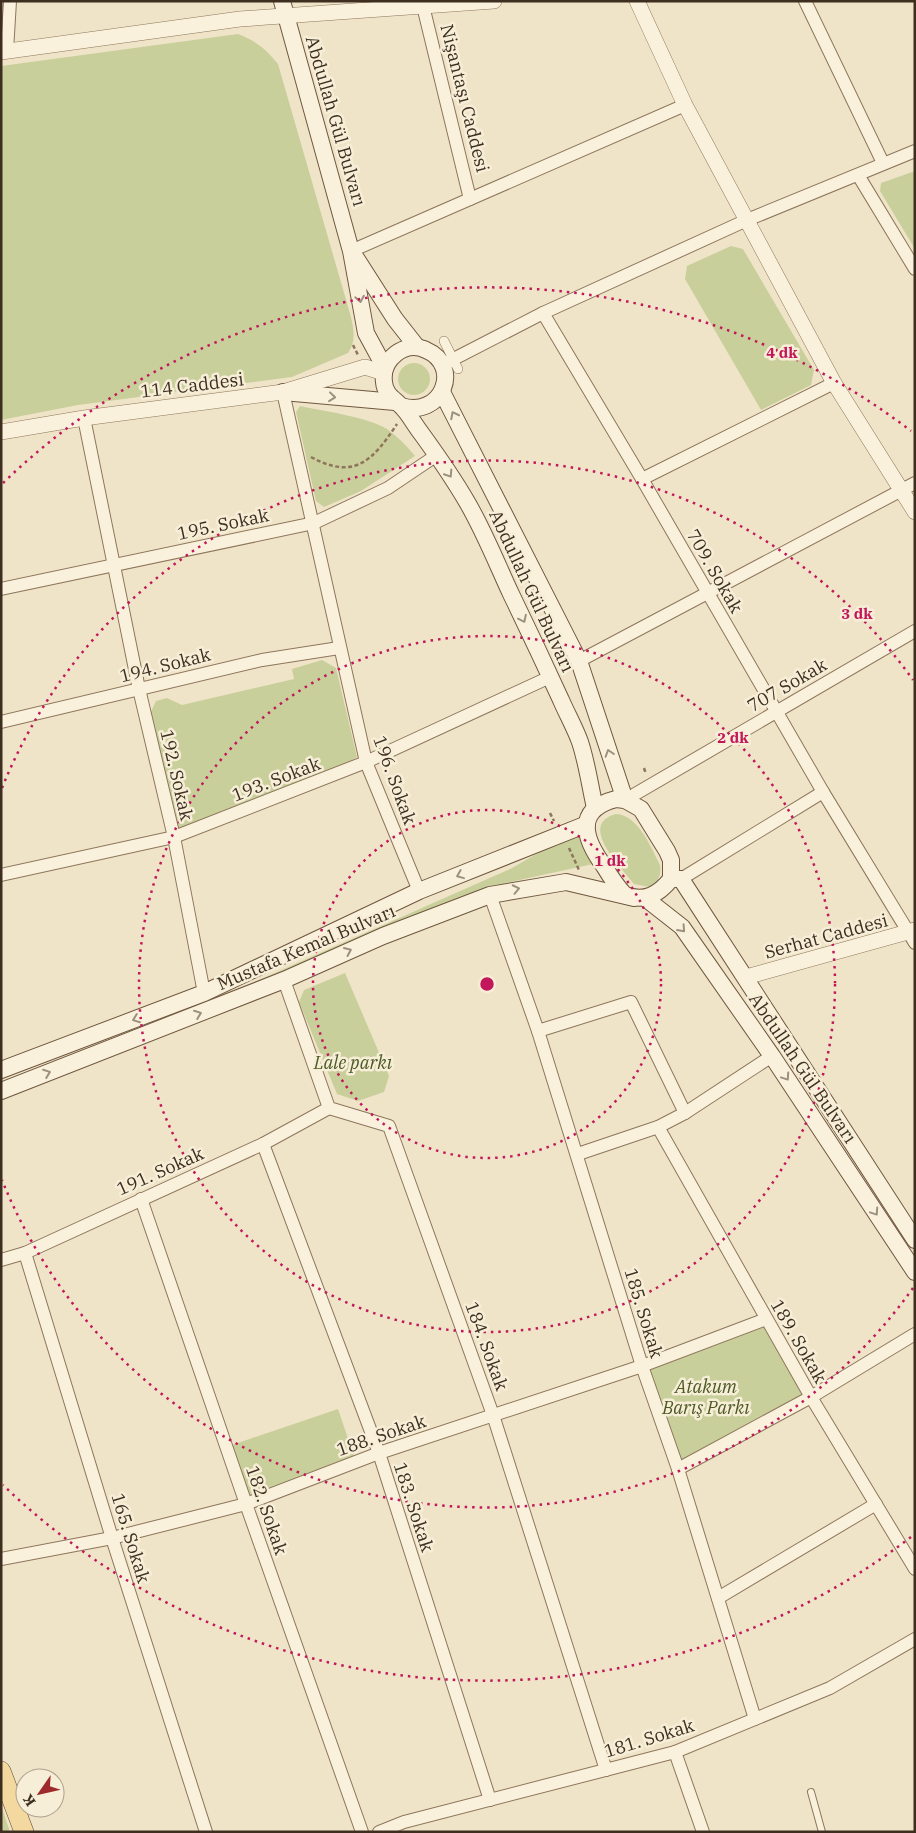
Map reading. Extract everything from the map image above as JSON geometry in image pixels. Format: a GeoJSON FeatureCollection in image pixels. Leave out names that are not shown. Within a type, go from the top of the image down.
{"type":"FeatureCollection","features":[{"type":"Feature","properties":{"kind":"main road","name":"Abdullah Gül Bulvarı"},"geometry":{"type":"LineString","coordinates":[[284,8],[351,251],[366,333],[384,370]]}},
{"type":"Feature","properties":{"kind":"main road","name":"Abdullah Gül Bulvarı"},"geometry":{"type":"LineString","coordinates":[[351,251],[395,319],[417,347]]}},
{"type":"Feature","properties":{"kind":"main road"},"geometry":{"type":"LineString","coordinates":[[283,392],[400,407],[420,409],[429,406],[442,392],[451,364],[417,347],[397,352],[384,370],[386,389],[400,407]]}},
{"type":"Feature","properties":{"kind":"main road","name":"Abdullah Gül Bulvarı"},"geometry":{"type":"LineString","coordinates":[[442,392],[579,661],[624,800]]}},
{"type":"Feature","properties":{"kind":"main road","name":"Abdullah Gül Bulvarı"},"geometry":{"type":"LineString","coordinates":[[400,407],[437,455],[468,504],[580,742],[595,808]]}},
{"type":"Feature","properties":{"kind":"main road"},"geometry":{"type":"LineString","coordinates":[[587,824],[595,808],[607,802],[624,800],[641,809],[667,851],[676,879],[655,894],[640,898]]}},
{"type":"Feature","properties":{"kind":"main road","name":"Abdullah Gül Bulvarı"},"geometry":{"type":"LineString","coordinates":[[587,824],[587,839],[591,848],[619,889],[625,895],[640,898],[682,927],[772,1056],[915,1272]]}},
{"type":"Feature","properties":{"kind":"main road","name":"Mustafa Kemal Bulvarı"},"geometry":{"type":"LineString","coordinates":[[1,1070],[204,993],[419,891],[587,824]]}},
{"type":"Feature","properties":{"kind":"main road","name":"Abdullah Gül Bulvarı"},"geometry":{"type":"LineString","coordinates":[[676,879],[746,977],[915,1240]]}},
{"type":"Feature","properties":{"kind":"main road","name":"Mustafa Kemal Bulvarı"},"geometry":{"type":"LineString","coordinates":[[1,1091],[284,980],[383,936],[490,895],[566,882],[640,898]]}},
{"type":"Feature","properties":{"kind":"main road"},"geometry":{"type":"LineString","coordinates":[[1,1771],[24,1832]]}},
{"type":"Feature","properties":{"kind":"street"},"geometry":{"type":"LineString","coordinates":[[4,51],[10,1]]}},
{"type":"Feature","properties":{"kind":"street","name":"Nişantaşı Caddesi"},"geometry":{"type":"LineString","coordinates":[[4,51],[240,18],[284,8],[423,6],[494,1]]}},
{"type":"Feature","properties":{"kind":"street"},"geometry":{"type":"LineString","coordinates":[[636,1],[686,105],[834,383],[915,512]]}},
{"type":"Feature","properties":{"kind":"street"},"geometry":{"type":"LineString","coordinates":[[805,1],[883,163]]}},
{"type":"Feature","properties":{"kind":"street","name":"Nişantaşı Caddesi"},"geometry":{"type":"LineString","coordinates":[[423,6],[470,199]]}},
{"type":"Feature","properties":{"kind":"street"},"geometry":{"type":"LineString","coordinates":[[351,251],[686,105]]}},
{"type":"Feature","properties":{"kind":"street"},"geometry":{"type":"LineString","coordinates":[[444,340],[451,364],[543,313],[747,220],[915,151]]}},
{"type":"Feature","properties":{"kind":"street"},"geometry":{"type":"LineString","coordinates":[[858,175],[915,269]]}},
{"type":"Feature","properties":{"kind":"street","name":"709. Sokak"},"geometry":{"type":"LineString","coordinates":[[543,313],[642,479],[823,792],[913,935]]}},
{"type":"Feature","properties":{"kind":"street","name":"114 Caddesi"},"geometry":{"type":"LineString","coordinates":[[1,432],[84,418],[283,392],[365,367],[384,370]]}},
{"type":"Feature","properties":{"kind":"street"},"geometry":{"type":"LineString","coordinates":[[642,479],[834,383]]}},
{"type":"Feature","properties":{"kind":"street","name":"196. Sokak"},"geometry":{"type":"LineString","coordinates":[[283,392],[314,522],[339,648],[366,762],[419,891]]}},
{"type":"Feature","properties":{"kind":"street","name":"192. Sokak"},"geometry":{"type":"LineString","coordinates":[[84,418],[139,689],[174,837],[204,993]]}},
{"type":"Feature","properties":{"kind":"street","name":"195. Sokak"},"geometry":{"type":"LineString","coordinates":[[1,589],[314,522],[388,488],[437,455]]}},
{"type":"Feature","properties":{"kind":"street"},"geometry":{"type":"LineString","coordinates":[[579,661],[708,595],[915,483]]}},
{"type":"Feature","properties":{"kind":"street","name":"707 Sokak"},"geometry":{"type":"LineString","coordinates":[[624,800],[915,631]]}},
{"type":"Feature","properties":{"kind":"street","name":"194. Sokak"},"geometry":{"type":"LineString","coordinates":[[1,722],[262,660],[339,648]]}},
{"type":"Feature","properties":{"kind":"street","name":"193. Sokak"},"geometry":{"type":"LineString","coordinates":[[1,875],[174,837],[366,762],[550,677]]}},
{"type":"Feature","properties":{"kind":"street"},"geometry":{"type":"LineString","coordinates":[[676,879],[823,792]]}},
{"type":"Feature","properties":{"kind":"street","name":"185. Sokak"},"geometry":{"type":"LineString","coordinates":[[490,895],[578,1154],[642,1366],[678,1469],[755,1719]]}},
{"type":"Feature","properties":{"kind":"street","name":"Serhat Caddesi"},"geometry":{"type":"LineString","coordinates":[[746,977],[913,935]]}},
{"type":"Feature","properties":{"kind":"street"},"geometry":{"type":"LineString","coordinates":[[284,980],[330,1108]]}},
{"type":"Feature","properties":{"kind":"street"},"geometry":{"type":"LineString","coordinates":[[538,1032],[631,1002],[685,1113]]}},
{"type":"Feature","properties":{"kind":"street"},"geometry":{"type":"LineString","coordinates":[[578,1154],[658,1127],[685,1113],[772,1056]]}},
{"type":"Feature","properties":{"kind":"street","name":"191. Sokak"},"geometry":{"type":"LineString","coordinates":[[1,1260],[25,1253],[263,1144],[330,1108]]}},
{"type":"Feature","properties":{"kind":"street","name":"184. Sokak"},"geometry":{"type":"LineString","coordinates":[[330,1108],[390,1126],[493,1416],[606,1770]]}},
{"type":"Feature","properties":{"kind":"street","name":"189. Sokak"},"geometry":{"type":"LineString","coordinates":[[658,1127],[811,1398],[915,1569]]}},
{"type":"Feature","properties":{"kind":"street","name":"183. Sokak"},"geometry":{"type":"LineString","coordinates":[[263,1144],[378,1453],[490,1800]]}},
{"type":"Feature","properties":{"kind":"street","name":"182. Sokak"},"geometry":{"type":"LineString","coordinates":[[141,1199],[362,1832]]}},
{"type":"Feature","properties":{"kind":"street","name":"165. Sokak"},"geometry":{"type":"LineString","coordinates":[[25,1253],[112,1538],[206,1832]]}},
{"type":"Feature","properties":{"kind":"street","name":"188. Sokak"},"geometry":{"type":"LineString","coordinates":[[1,1558],[112,1538],[246,1504],[378,1453],[642,1366],[766,1319]]}},
{"type":"Feature","properties":{"kind":"street"},"geometry":{"type":"LineString","coordinates":[[678,1469],[811,1398],[915,1334]]}},
{"type":"Feature","properties":{"kind":"street"},"geometry":{"type":"LineString","coordinates":[[718,1598],[876,1504]]}},
{"type":"Feature","properties":{"kind":"street","name":"181. Sokak"},"geometry":{"type":"LineString","coordinates":[[379,1832],[404,1822],[675,1752],[830,1688],[915,1639]]}},
{"type":"Feature","properties":{"kind":"street"},"geometry":{"type":"LineString","coordinates":[[675,1752],[703,1832]]}},
{"type":"Feature","properties":{"kind":"lane"},"geometry":{"type":"LineString","coordinates":[[811,1792],[822,1832]]}},
{"type":"Feature","properties":{"kind":"path"},"geometry":{"type":"LineString","coordinates":[[296,447],[325,464],[343,467],[362,464],[380,450],[400,407]]}},
{"type":"Feature","properties":{"kind":"path"},"geometry":{"type":"LineString","coordinates":[[550,813],[579,871],[582,886]]}},
{"type":"Feature","properties":{"kind":"green space"},"geometry":{"type":"Polygon","coordinates":[[[238,34],[260,46],[278,64],[351,317],[354,336],[348,353],[292,377],[78,405],[1,420],[1,66],[238,34]]]}},
{"type":"Feature","properties":{"kind":"green space"},"geometry":{"type":"Polygon","coordinates":[[[915,171],[915,249],[880,191],[881,183],[915,171]]]}},
{"type":"Feature","properties":{"kind":"green space"},"geometry":{"type":"Polygon","coordinates":[[[731,246],[743,249],[814,370],[811,385],[761,410],[685,279],[687,266],[731,246]]]}},
{"type":"Feature","properties":{"kind":"green space"},"geometry":{"type":"Polygon","coordinates":[[[414,363],[426,367],[430,379],[426,391],[414,395],[402,391],[398,379],[402,367],[414,363]]]}},
{"type":"Feature","properties":{"kind":"green space"},"geometry":{"type":"Polygon","coordinates":[[[300,406],[345,415],[379,425],[395,435],[415,456],[361,491],[324,507],[316,501],[296,412],[300,406]]]}},
{"type":"Feature","properties":{"kind":"green space"},"geometry":{"type":"Polygon","coordinates":[[[322,660],[336,668],[357,757],[309,785],[307,780],[229,809],[175,834],[149,716],[156,701],[167,698],[182,705],[294,679],[292,669],[322,660]]]}},
{"type":"Feature","properties":{"kind":"green space"},"geometry":{"type":"Polygon","coordinates":[[[616,814],[631,820],[637,826],[648,841],[660,865],[659,878],[649,887],[634,884],[612,857],[601,836],[601,827],[605,819],[616,814]]]}},
{"type":"Feature","properties":{"kind":"green space"},"geometry":{"type":"Polygon","coordinates":[[[578,830],[593,864],[506,883],[233,999],[232,992],[512,868],[578,830]]]}},
{"type":"Feature","properties":{"kind":"green space","name":"Lale parkı"},"geometry":{"type":"Polygon","coordinates":[[[345,973],[389,1076],[384,1092],[358,1101],[337,1094],[299,1002],[304,990],[345,973]]]}},
{"type":"Feature","properties":{"kind":"green space","name":"Atakum Barış Parkı"},"geometry":{"type":"Polygon","coordinates":[[[766,1319],[811,1397],[678,1469],[642,1366],[766,1319]]]}},
{"type":"Feature","properties":{"kind":"green space"},"geometry":{"type":"Polygon","coordinates":[[[338,1409],[355,1459],[249,1496],[232,1445],[338,1409]]]}},
{"type":"Feature","properties":{"kind":"green space"},"geometry":{"type":"Polygon","coordinates":[[[1,1805],[10,1832],[1,1832],[1,1805]]]}}]}
